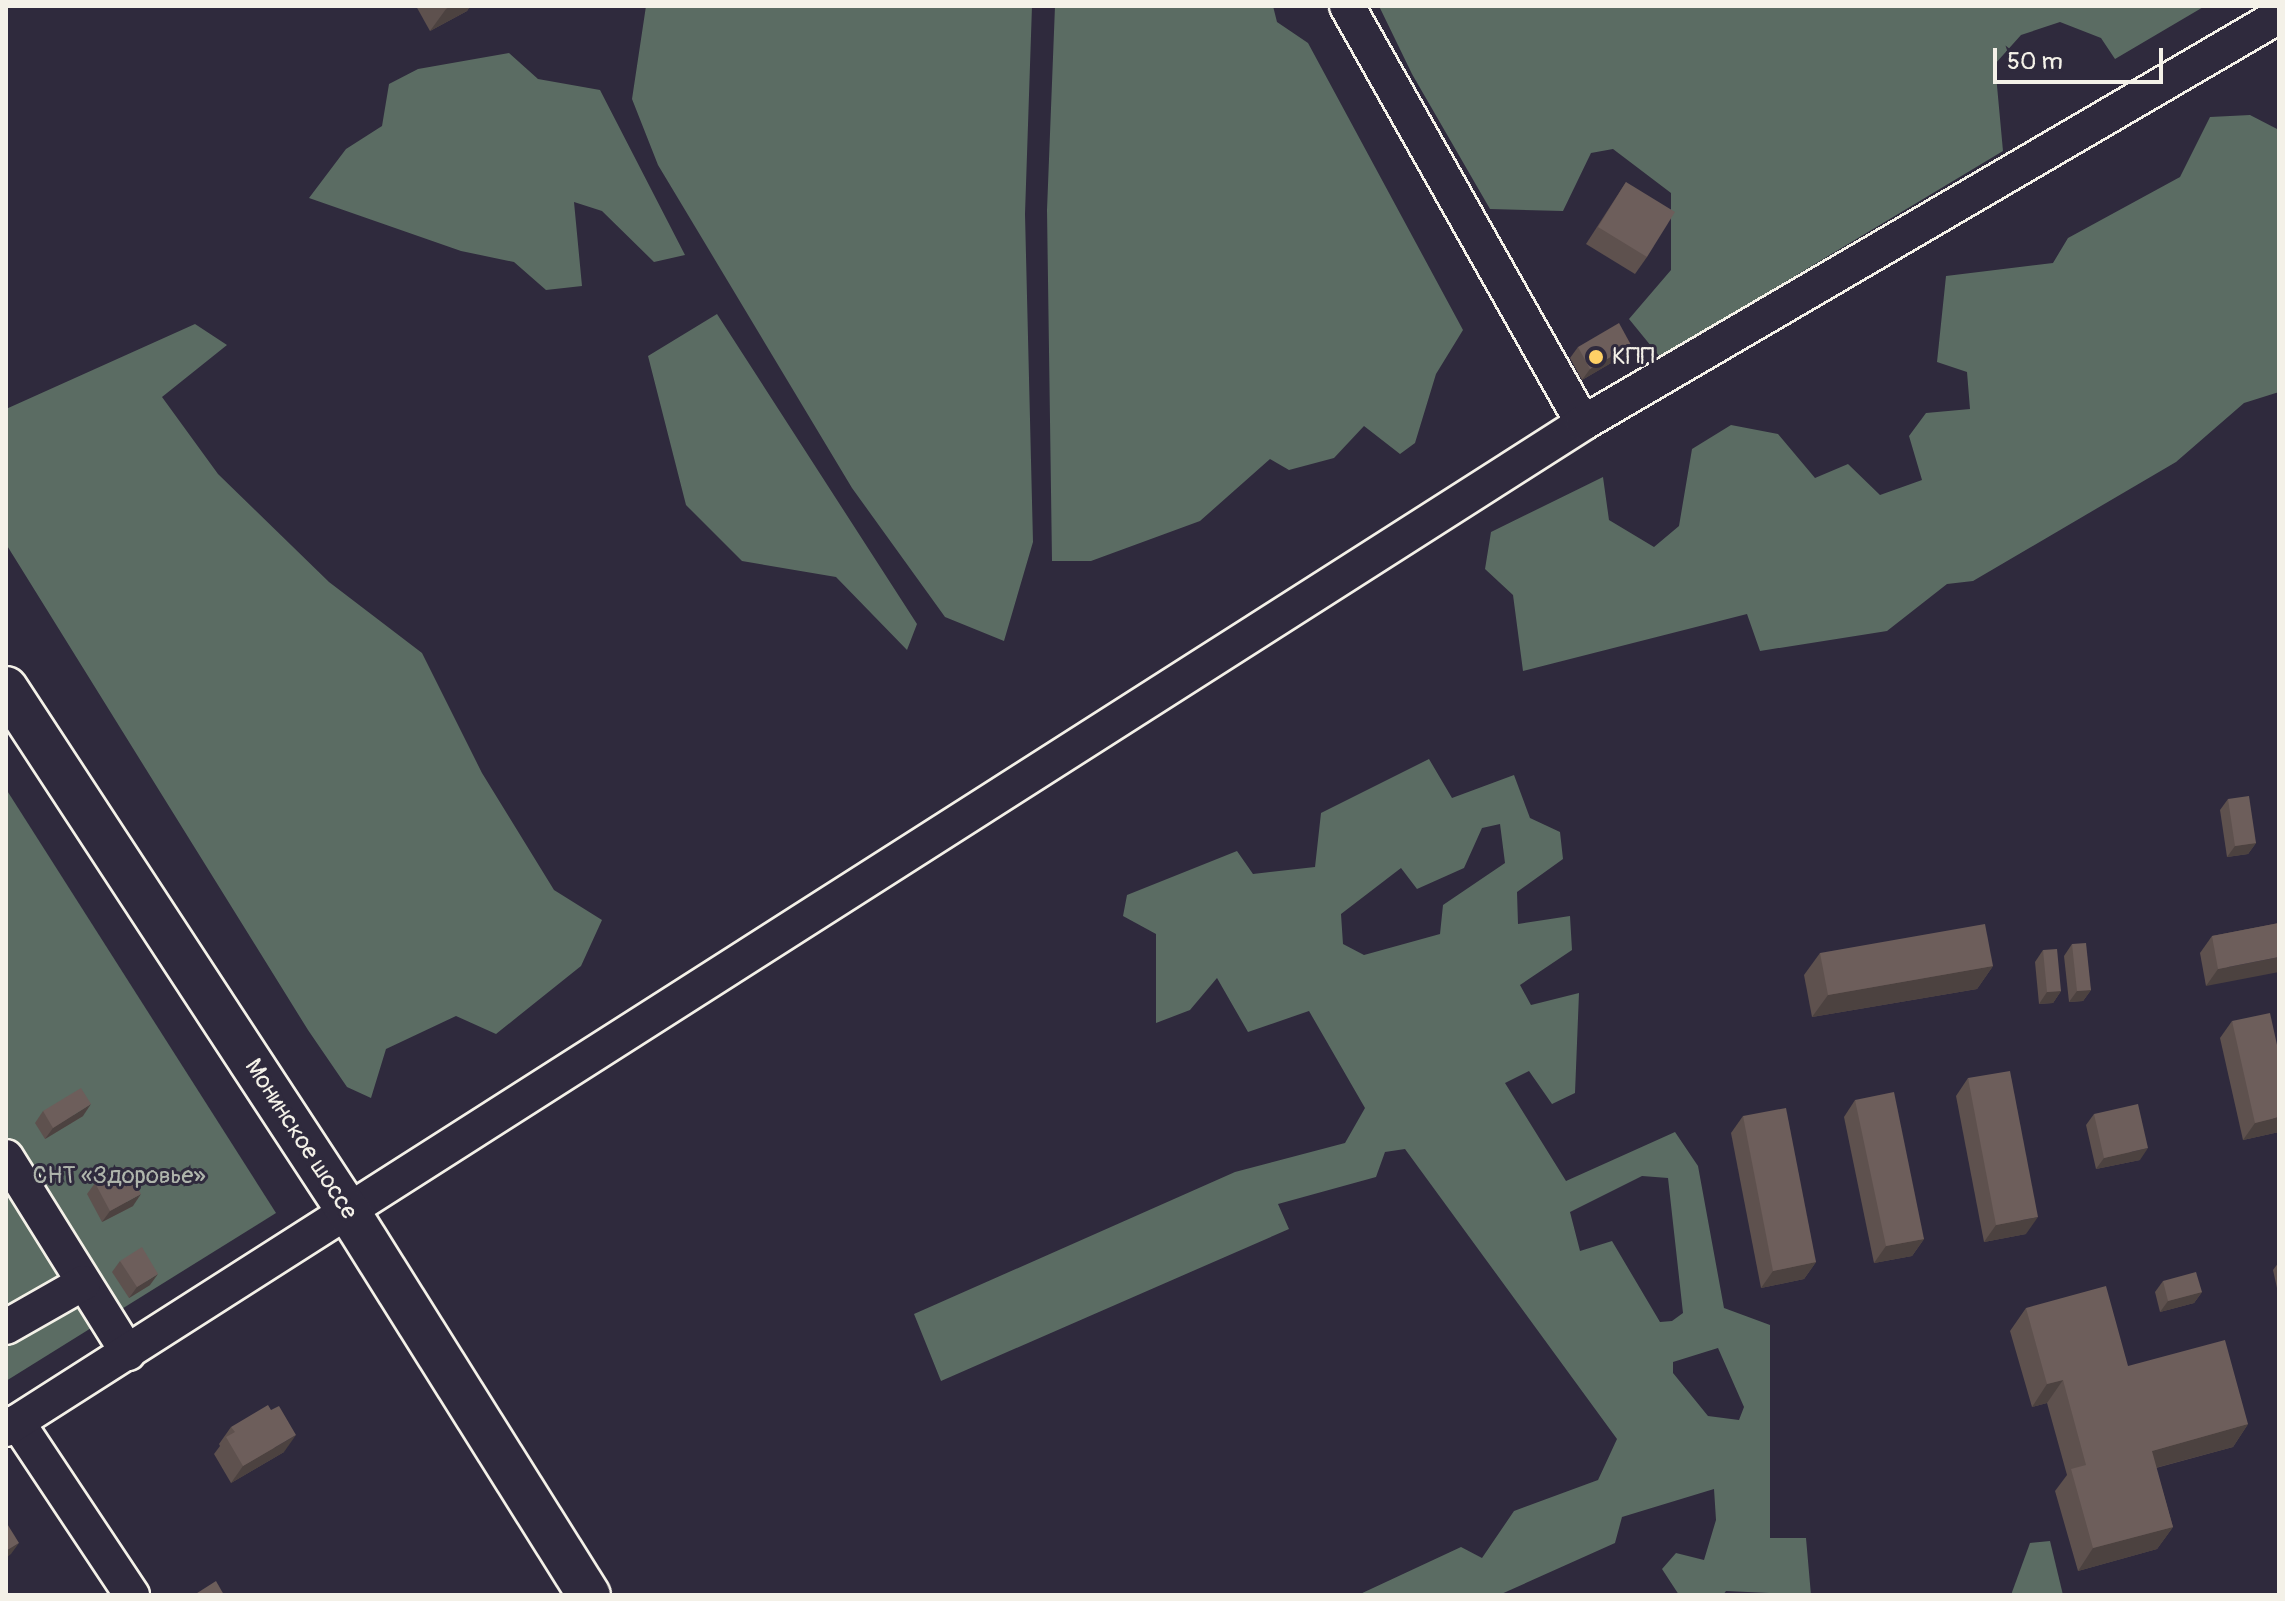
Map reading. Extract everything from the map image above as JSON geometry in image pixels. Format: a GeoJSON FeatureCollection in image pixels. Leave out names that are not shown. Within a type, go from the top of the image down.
{"type":"FeatureCollection","features":[{"type":"Feature","properties":{"kind":"main road","name":"Монинское шоссе"},"geometry":{"type":"LineString","coordinates":[[6,688],[348,1211],[589,1595]]}},
{"type":"Feature","properties":{"kind":"street"},"geometry":{"type":"LineString","coordinates":[[1347,6],[1583,423]]}},
{"type":"Feature","properties":{"kind":"street"},"geometry":{"type":"LineString","coordinates":[[132,1595],[11,1426],[1583,423],[2279,16]]}},
{"type":"Feature","properties":{"kind":"street"},"geometry":{"type":"LineString","coordinates":[[6,1157],[128,1353]]}},
{"type":"Feature","properties":{"kind":"street"},"geometry":{"type":"LineString","coordinates":[[6,1327],[83,1283]]}},
{"type":"Feature","properties":{"kind":"green space"},"geometry":{"type":"Polygon","coordinates":[[[646,6],[1032,6],[1025,214],[1033,542],[1004,641],[945,617],[852,488],[658,165],[632,99],[646,6]]]}},
{"type":"Feature","properties":{"kind":"green space"},"geometry":{"type":"Polygon","coordinates":[[[1055,6],[1273,6],[1277,22],[1308,43],[1463,330],[1436,374],[1415,443],[1400,454],[1364,426],[1334,458],[1289,470],[1270,459],[1200,521],[1091,561],[1052,561],[1047,210],[1055,6]]]}},
{"type":"Feature","properties":{"kind":"green space"},"geometry":{"type":"Polygon","coordinates":[[[1379,6],[2205,6],[2115,59],[2101,38],[2060,22],[2021,35],[1995,64],[2003,151],[1660,357],[1629,319],[1671,270],[1671,193],[1613,149],[1591,153],[1563,211],[1490,209],[1412,74],[1379,6]]]}},
{"type":"Feature","properties":{"kind":"green space"},"geometry":{"type":"Polygon","coordinates":[[[509,53],[538,79],[600,90],[685,255],[654,262],[602,211],[574,202],[582,286],[546,290],[514,262],[461,251],[309,198],[346,149],[382,126],[389,84],[418,69],[509,53]]]}},
{"type":"Feature","properties":{"kind":"green space"},"geometry":{"type":"Polygon","coordinates":[[[2250,115],[2279,130],[2279,392],[2244,403],[2176,462],[1973,581],[1947,584],[1887,631],[1760,651],[1747,614],[1523,671],[1513,595],[1485,569],[1491,532],[1603,477],[1609,520],[1654,547],[1679,526],[1692,449],[1731,425],[1778,434],[1815,478],[1848,464],[1880,495],[1922,480],[1909,436],[1926,413],[1970,409],[1967,372],[1937,362],[1946,276],[2053,263],[2068,238],[2180,177],[2210,117],[2250,115]]]}},
{"type":"Feature","properties":{"kind":"green space"},"geometry":{"type":"Polygon","coordinates":[[[717,314],[917,624],[907,650],[836,577],[742,561],[686,505],[648,356],[717,314]]]}},
{"type":"Feature","properties":{"kind":"green space"},"geometry":{"type":"Polygon","coordinates":[[[195,324],[227,345],[162,397],[218,474],[329,582],[422,653],[482,773],[554,890],[602,920],[581,966],[496,1034],[456,1016],[386,1049],[371,1098],[347,1087],[308,1030],[6,544],[6,409],[195,324]]]}},
{"type":"Feature","properties":{"kind":"green space"},"geometry":{"type":"Polygon","coordinates":[[[1429,759],[1452,798],[1514,775],[1530,818],[1560,832],[1563,859],[1517,892],[1518,924],[1570,916],[1572,950],[1520,985],[1531,1005],[1579,993],[1575,1093],[1552,1104],[1529,1071],[1505,1083],[1566,1181],[1675,1132],[1698,1166],[1724,1308],[1770,1325],[1770,1538],[1806,1538],[1811,1595],[1726,1591],[1723,1595],[1679,1595],[1662,1569],[1676,1553],[1704,1560],[1716,1520],[1714,1489],[1622,1517],[1615,1543],[1499,1595],[1358,1595],[1461,1547],[1482,1558],[1514,1511],[1598,1480],[1617,1439],[1405,1149],[1385,1152],[1376,1177],[1278,1204],[1289,1229],[941,1381],[914,1314],[1235,1172],[1345,1143],[1365,1108],[1309,1011],[1248,1032],[1217,978],[1190,1010],[1156,1023],[1156,934],[1123,916],[1127,895],[1237,851],[1253,874],[1315,867],[1321,813],[1429,759]],[[1500,824],[1482,828],[1464,868],[1417,889],[1401,868],[1341,914],[1343,944],[1364,955],[1440,934],[1443,905],[1505,863],[1500,824]],[[1642,1176],[1570,1212],[1580,1251],[1612,1241],[1660,1322],[1672,1321],[1683,1313],[1668,1178],[1642,1176]],[[1718,1348],[1673,1362],[1673,1373],[1708,1416],[1739,1420],[1744,1407],[1718,1348]]]}},
{"type":"Feature","properties":{"kind":"green space","name":"СНТ «Здоровье»"},"geometry":{"type":"Polygon","coordinates":[[[6,789],[276,1213],[6,1381],[6,789]]]}},
{"type":"Feature","properties":{"kind":"green space"},"geometry":{"type":"Polygon","coordinates":[[[2050,1541],[2063,1595],[2011,1595],[2030,1543],[2050,1541]]]}},
{"type":"Feature","properties":{"kind":"building"},"geometry":{"type":"Polygon","coordinates":[[[1626,182],[1675,212],[1647,257],[1598,227],[1626,182]]]}},
{"type":"Feature","properties":{"kind":"building"},"geometry":{"type":"Polygon","coordinates":[[[1619,323],[1631,345],[1590,369],[1578,347],[1619,323]]]}},
{"type":"Feature","properties":{"kind":"building"},"geometry":{"type":"Polygon","coordinates":[[[2249,796],[2256,843],[2235,846],[2228,799],[2249,796]]]}},
{"type":"Feature","properties":{"kind":"building"},"geometry":{"type":"Polygon","coordinates":[[[2279,923],[2279,957],[2218,969],[2212,936],[2279,923]]]}},
{"type":"Feature","properties":{"kind":"building"},"geometry":{"type":"Polygon","coordinates":[[[1985,924],[1993,966],[1828,995],[1820,953],[1985,924]]]}},
{"type":"Feature","properties":{"kind":"building"},"geometry":{"type":"Polygon","coordinates":[[[2086,943],[2091,990],[2077,991],[2072,944],[2086,943]]]}},
{"type":"Feature","properties":{"kind":"building"},"geometry":{"type":"Polygon","coordinates":[[[2057,949],[2061,991],[2047,992],[2043,950],[2057,949]]]}},
{"type":"Feature","properties":{"kind":"building"},"geometry":{"type":"Polygon","coordinates":[[[2270,1013],[2279,1054],[2279,1117],[2255,1123],[2232,1021],[2270,1013]]]}},
{"type":"Feature","properties":{"kind":"building"},"geometry":{"type":"Polygon","coordinates":[[[2010,1071],[2038,1217],[1996,1225],[1968,1078],[2010,1071]]]}},
{"type":"Feature","properties":{"kind":"building"},"geometry":{"type":"Polygon","coordinates":[[[81,1088],[91,1104],[53,1128],[43,1111],[81,1088]]]}},
{"type":"Feature","properties":{"kind":"building"},"geometry":{"type":"Polygon","coordinates":[[[1894,1092],[1924,1239],[1886,1246],[1855,1100],[1894,1092]]]}},
{"type":"Feature","properties":{"kind":"building"},"geometry":{"type":"Polygon","coordinates":[[[2138,1104],[2148,1148],[2104,1158],[2094,1114],[2138,1104]]]}},
{"type":"Feature","properties":{"kind":"building"},"geometry":{"type":"Polygon","coordinates":[[[1786,1108],[1816,1262],[1773,1271],[1743,1116],[1786,1108]]]}},
{"type":"Feature","properties":{"kind":"building"},"geometry":{"type":"Polygon","coordinates":[[[126,1167],[141,1194],[110,1211],[95,1183],[126,1167]]]}},
{"type":"Feature","properties":{"kind":"building"},"geometry":{"type":"Polygon","coordinates":[[[142,1247],[158,1274],[137,1287],[120,1261],[142,1247]]]}},
{"type":"Feature","properties":{"kind":"building"},"geometry":{"type":"Polygon","coordinates":[[[2196,1272],[2202,1292],[2168,1301],[2163,1281],[2196,1272]]]}},
{"type":"Feature","properties":{"kind":"building"},"geometry":{"type":"Polygon","coordinates":[[[2106,1286],[2128,1366],[2225,1340],[2248,1424],[2152,1451],[2173,1527],[2093,1548],[2071,1469],[2086,1465],[2063,1380],[2047,1384],[2026,1308],[2106,1286]]]}},
{"type":"Feature","properties":{"kind":"building"},"geometry":{"type":"Polygon","coordinates":[[[268,1405],[271,1410],[279,1406],[296,1435],[243,1466],[226,1437],[235,1432],[231,1427],[268,1405]]]}},
{"type":"Feature","properties":{"kind":"building"},"geometry":{"type":"Polygon","coordinates":[[[6,1522],[19,1543],[6,1551],[6,1522]]]}},
{"type":"Feature","properties":{"kind":"building"},"geometry":{"type":"Polygon","coordinates":[[[216,1581],[224,1595],[194,1595],[216,1581]]]}},
{"type":"Feature","properties":{"kind":"place","name":"КПП"},"geometry":{"type":"Point","coordinates":[1596,357]}}]}
